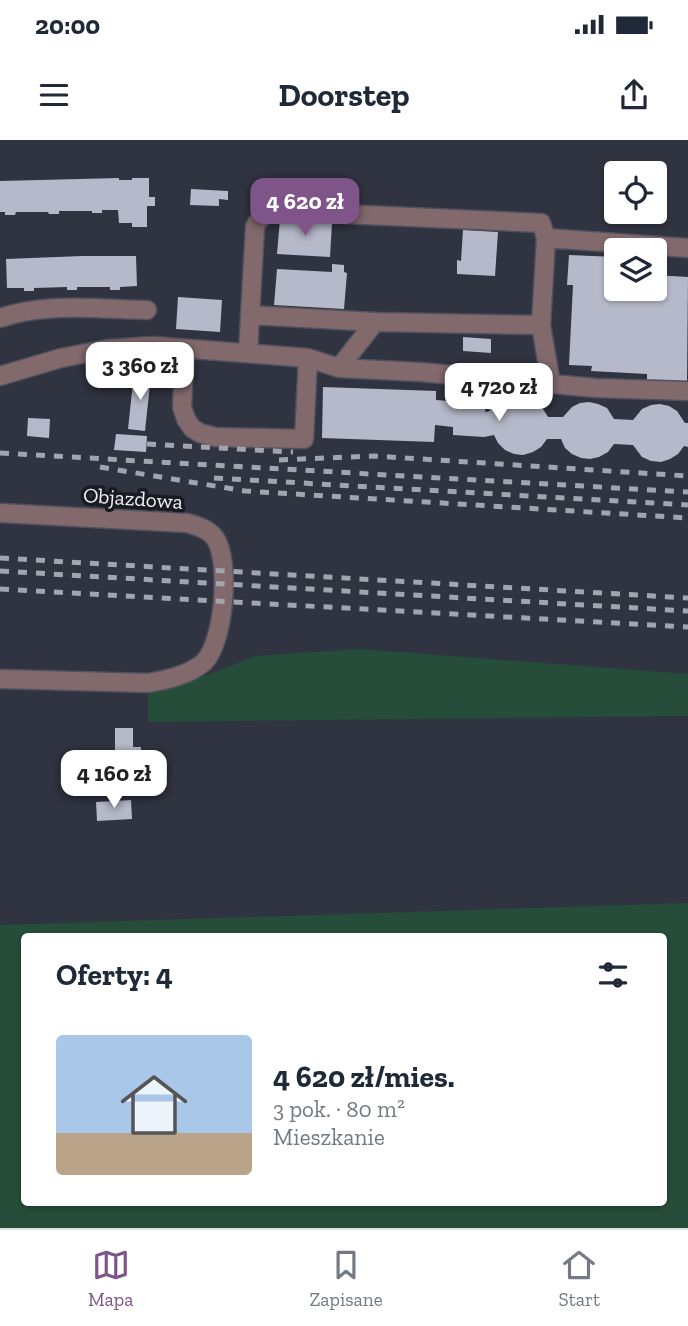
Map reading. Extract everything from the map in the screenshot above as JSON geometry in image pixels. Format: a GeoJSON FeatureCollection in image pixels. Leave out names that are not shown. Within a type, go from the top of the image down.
{"type":"FeatureCollection","features":[{"type":"Feature","properties":{"kind":"street"},"geometry":{"type":"LineString","coordinates":[[248,353],[255,227],[259,219],[267,213],[276,211],[541,223],[547,238],[541,325],[551,384]]}},
{"type":"Feature","properties":{"kind":"street"},"geometry":{"type":"LineString","coordinates":[[547,238],[688,248]]}},
{"type":"Feature","properties":{"kind":"street"},"geometry":{"type":"LineString","coordinates":[[0,318],[45,308],[146,310]]}},
{"type":"Feature","properties":{"kind":"street"},"geometry":{"type":"LineString","coordinates":[[250,315],[375,322],[541,325]]}},
{"type":"Feature","properties":{"kind":"street"},"geometry":{"type":"LineString","coordinates":[[339,369],[375,322]]}},
{"type":"Feature","properties":{"kind":"street"},"geometry":{"type":"LineString","coordinates":[[0,376],[61,358],[107,349],[153,346],[307,358],[339,369],[420,372],[596,388],[688,391]]}},
{"type":"Feature","properties":{"kind":"street"},"geometry":{"type":"LineString","coordinates":[[185,349],[182,407],[186,419],[192,428],[200,433],[215,437],[304,439],[307,358]]}},
{"type":"Feature","properties":{"kind":"street","name":"Objazdowa"},"geometry":{"type":"LineString","coordinates":[[0,513],[187,523],[207,530],[214,537],[220,547],[224,571],[215,645],[205,661],[186,673],[148,683],[0,679]]}},
{"type":"Feature","properties":{"kind":"green space"},"geometry":{"type":"Polygon","coordinates":[[[360,649],[688,674],[688,716],[148,722],[148,693],[178,686],[256,656],[360,649]]]}},
{"type":"Feature","properties":{"kind":"green space"},"geometry":{"type":"Polygon","coordinates":[[[688,903],[688,1228],[0,1228],[0,925],[688,903]]]}},
{"type":"Feature","properties":{"kind":"building"},"geometry":{"type":"Polygon","coordinates":[[[149,178],[149,197],[155,197],[155,206],[147,206],[147,227],[132,227],[132,223],[119,223],[118,210],[102,210],[102,213],[59,211],[59,214],[16,212],[15,215],[0,212],[0,181],[149,178]]]}},
{"type":"Feature","properties":{"kind":"building"},"geometry":{"type":"Polygon","coordinates":[[[191,189],[228,191],[228,200],[219,199],[219,206],[190,205],[191,189]]]}},
{"type":"Feature","properties":{"kind":"building"},"geometry":{"type":"Polygon","coordinates":[[[280,219],[332,223],[330,257],[277,254],[280,219]]]}},
{"type":"Feature","properties":{"kind":"building"},"geometry":{"type":"Polygon","coordinates":[[[463,230],[498,232],[495,276],[457,274],[457,260],[461,261],[463,230]]]}},
{"type":"Feature","properties":{"kind":"building"},"geometry":{"type":"Polygon","coordinates":[[[569,255],[604,256],[604,301],[667,301],[667,276],[688,277],[687,383],[647,381],[647,374],[591,371],[592,366],[569,365],[573,285],[567,285],[569,255]]]}},
{"type":"Feature","properties":{"kind":"building"},"geometry":{"type":"Polygon","coordinates":[[[136,256],[137,286],[120,287],[120,290],[110,290],[110,287],[77,287],[77,290],[67,290],[67,287],[34,288],[34,291],[7,288],[6,259],[136,256]]]}},
{"type":"Feature","properties":{"kind":"building"},"geometry":{"type":"Polygon","coordinates":[[[332,264],[344,265],[344,272],[347,273],[344,309],[274,305],[277,269],[332,272],[332,264]]]}},
{"type":"Feature","properties":{"kind":"building"},"geometry":{"type":"Polygon","coordinates":[[[178,297],[222,300],[220,332],[176,329],[178,297]]]}},
{"type":"Feature","properties":{"kind":"building"},"geometry":{"type":"Polygon","coordinates":[[[463,337],[491,339],[491,353],[463,351],[463,337]]]}},
{"type":"Feature","properties":{"kind":"building"},"geometry":{"type":"Polygon","coordinates":[[[134,373],[151,375],[145,431],[128,429],[134,373]]]}},
{"type":"Feature","properties":{"kind":"building"},"geometry":{"type":"Polygon","coordinates":[[[323,387],[436,391],[436,400],[486,404],[485,412],[490,411],[487,405],[502,397],[505,402],[522,397],[540,404],[548,417],[563,417],[572,407],[589,402],[607,408],[614,419],[633,420],[642,409],[660,404],[677,411],[685,423],[688,423],[688,447],[684,446],[678,454],[661,462],[642,457],[633,445],[614,444],[608,452],[590,459],[572,454],[561,439],[547,439],[541,447],[523,455],[505,450],[494,435],[453,435],[453,427],[435,425],[434,442],[322,438],[323,387]]]}},
{"type":"Feature","properties":{"kind":"building"},"geometry":{"type":"Polygon","coordinates":[[[28,418],[50,419],[49,438],[27,436],[28,418]]]}},
{"type":"Feature","properties":{"kind":"building"},"geometry":{"type":"Polygon","coordinates":[[[116,434],[147,436],[146,452],[114,450],[116,434]]]}},
{"type":"Feature","properties":{"kind":"building"},"geometry":{"type":"Polygon","coordinates":[[[115,728],[133,728],[133,747],[141,747],[141,759],[133,759],[133,777],[115,777],[115,728]]]}},
{"type":"Feature","properties":{"kind":"building"},"geometry":{"type":"Polygon","coordinates":[[[131,800],[132,819],[97,821],[96,802],[131,800]]]}},
{"type":"Feature","properties":{"kind":"railway"},"geometry":{"type":"LineString","coordinates":[[147,444],[293,452]]}},
{"type":"Feature","properties":{"kind":"railway"},"geometry":{"type":"LineString","coordinates":[[0,453],[688,492]]}},
{"type":"Feature","properties":{"kind":"railway"},"geometry":{"type":"LineString","coordinates":[[279,460],[374,456],[688,476]]}},
{"type":"Feature","properties":{"kind":"railway"},"geometry":{"type":"LineString","coordinates":[[100,467],[245,491],[688,518]]}},
{"type":"Feature","properties":{"kind":"railway"},"geometry":{"type":"LineString","coordinates":[[214,478],[688,505]]}},
{"type":"Feature","properties":{"kind":"railway"},"geometry":{"type":"LineString","coordinates":[[0,558],[688,598]]}},
{"type":"Feature","properties":{"kind":"railway"},"geometry":{"type":"LineString","coordinates":[[0,571],[688,611]]}},
{"type":"Feature","properties":{"kind":"railway"},"geometry":{"type":"LineString","coordinates":[[0,589],[688,627]]}}]}
